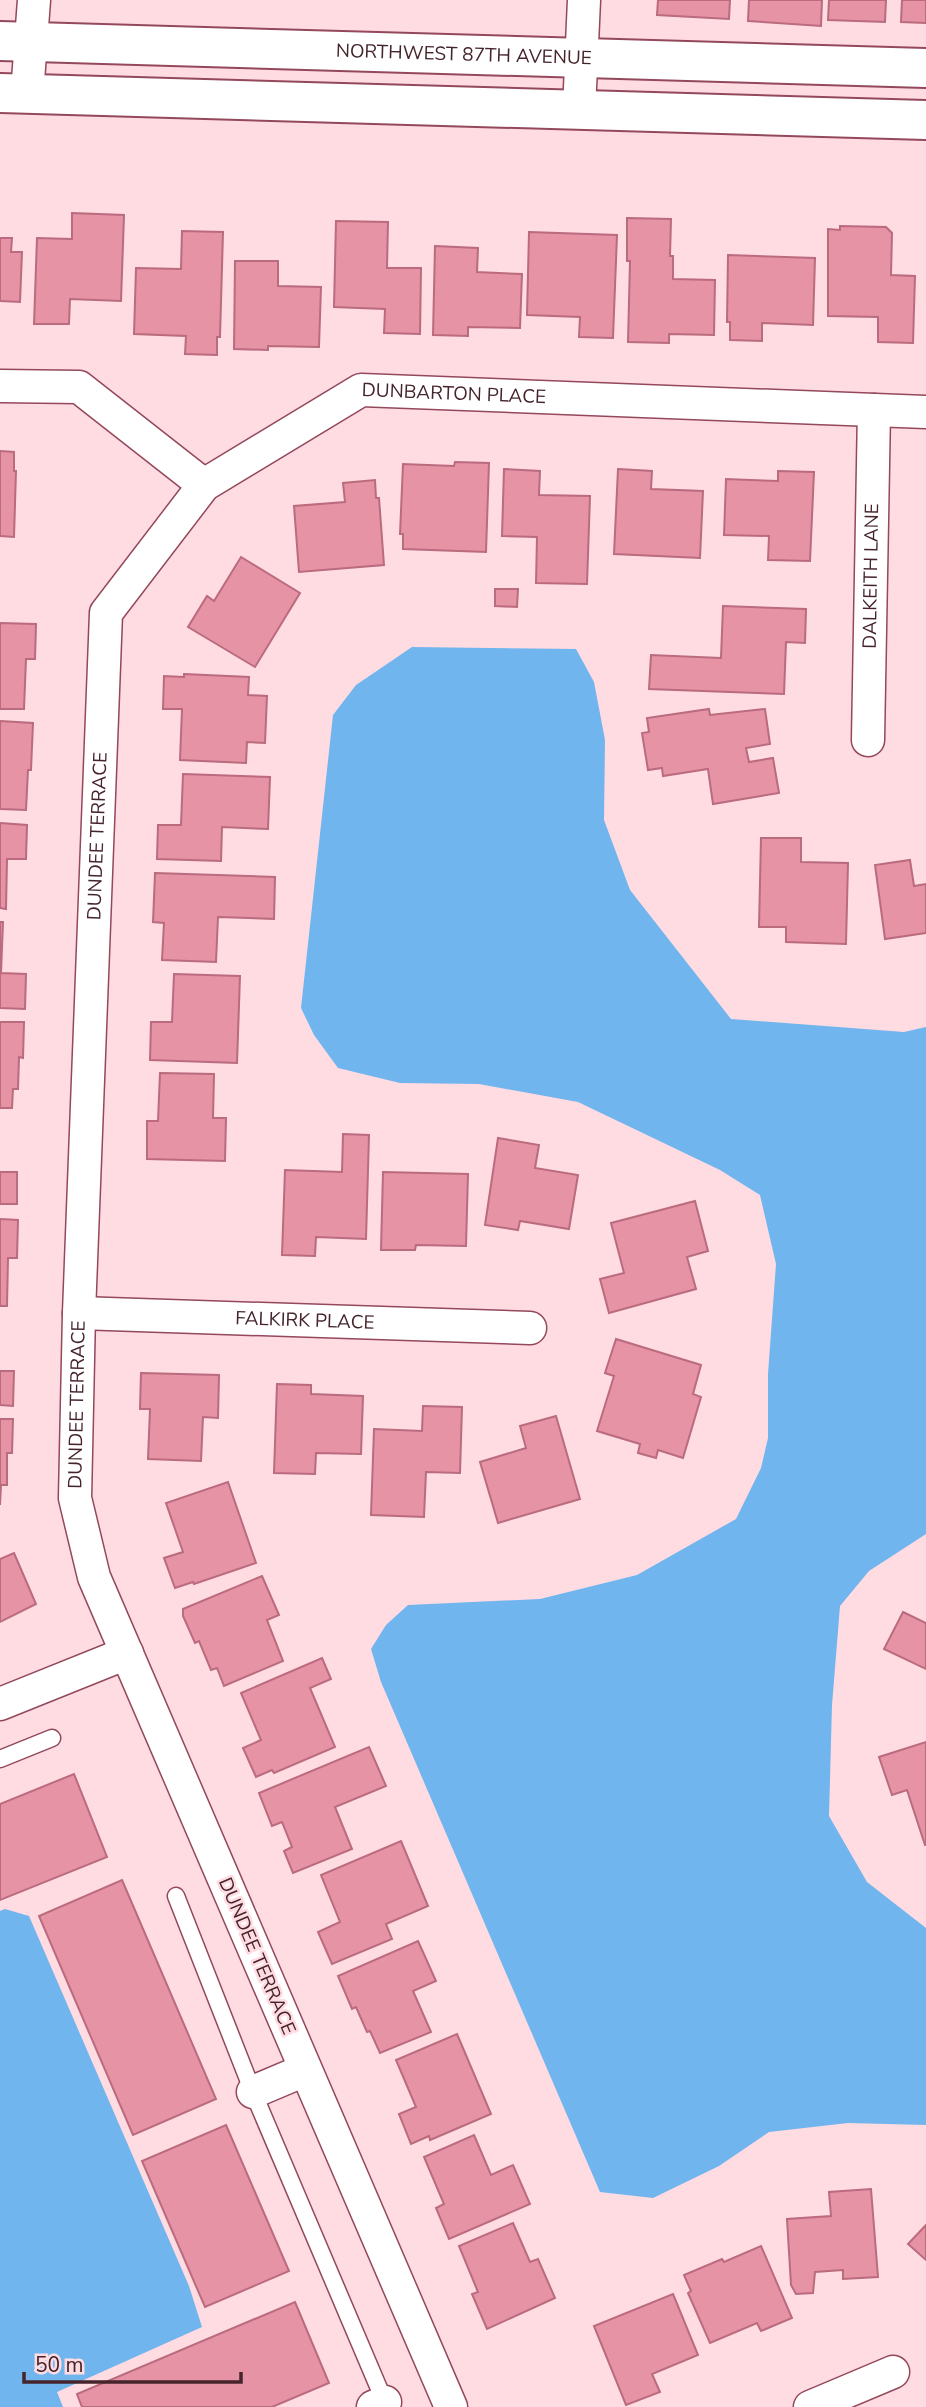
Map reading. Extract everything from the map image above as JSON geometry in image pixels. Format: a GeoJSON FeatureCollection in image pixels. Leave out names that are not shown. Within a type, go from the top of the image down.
{"type":"FeatureCollection","features":[{"type":"Feature","properties":{"kind":"main road","name":"NORTHWEST 87TH AVENUE"},"geometry":{"type":"LineString","coordinates":[[15,41],[926,68]]}},
{"type":"Feature","properties":{"kind":"main road"},"geometry":{"type":"LineString","coordinates":[[14,93],[926,120]]}},
{"type":"Feature","properties":{"kind":"street"},"geometry":{"type":"LineString","coordinates":[[14,93],[15,41],[34,0]]}},
{"type":"Feature","properties":{"kind":"street"},"geometry":{"type":"LineString","coordinates":[[579,110],[584,0]]}},
{"type":"Feature","properties":{"kind":"street"},"geometry":{"type":"LineString","coordinates":[[0,386],[79,387],[204,485]]}},
{"type":"Feature","properties":{"kind":"street","name":"DUNBARTON PLACE"},"geometry":{"type":"LineString","coordinates":[[204,485],[361,390],[926,412]]}},
{"type":"Feature","properties":{"kind":"street","name":"DALKEITH LANE"},"geometry":{"type":"LineString","coordinates":[[867,740],[874,410]]}},
{"type":"Feature","properties":{"kind":"street","name":"DUNDEE TERRACE"},"geometry":{"type":"LineString","coordinates":[[204,485],[106,613],[79,1313],[75,1498],[94,1577],[451,2407]]}},
{"type":"Feature","properties":{"kind":"street","name":"FALKIRK PLACE"},"geometry":{"type":"LineString","coordinates":[[79,1313],[530,1328]]}},
{"type":"Feature","properties":{"kind":"street"},"geometry":{"type":"LineString","coordinates":[[0,1704],[127,1653]]}},
{"type":"Feature","properties":{"kind":"street"},"geometry":{"type":"LineString","coordinates":[[253,2092],[305,2070]]}},
{"type":"Feature","properties":{"kind":"street"},"geometry":{"type":"LineString","coordinates":[[810,2407],[893,2372]]}},
{"type":"Feature","properties":{"kind":"lane"},"geometry":{"type":"LineString","coordinates":[[0,1759],[52,1738]]}},
{"type":"Feature","properties":{"kind":"lane"},"geometry":{"type":"LineString","coordinates":[[176,1896],[253,2092],[382,2405]]}},
{"type":"Feature","properties":{"kind":"water"},"geometry":{"type":"Polygon","coordinates":[[[412,647],[576,649],[594,682],[605,740],[604,820],[630,890],[731,1019],[904,1032],[926,1027],[926,1534],[869,1571],[840,1606],[832,1705],[829,1816],[867,1882],[926,1928],[926,2125],[848,2123],[769,2132],[719,2166],[653,2198],[600,2192],[381,1682],[371,1649],[386,1625],[408,1605],[540,1599],[637,1575],[736,1519],[761,1468],[768,1438],[768,1374],[776,1264],[760,1195],[720,1170],[578,1102],[479,1084],[400,1083],[338,1068],[314,1035],[301,1008],[333,715],[356,685],[412,647]]]}},
{"type":"Feature","properties":{"kind":"water"},"geometry":{"type":"Polygon","coordinates":[[[5,1909],[29,1916],[189,2286],[202,2327],[57,2392],[63,2407],[0,2407],[0,1911],[5,1909]]]}},
{"type":"Feature","properties":{"kind":"building"},"geometry":{"type":"Polygon","coordinates":[[[658,0],[730,0],[729,19],[657,15],[658,0]]]}},
{"type":"Feature","properties":{"kind":"building"},"geometry":{"type":"Polygon","coordinates":[[[749,0],[822,0],[821,26],[748,21],[749,0]]]}},
{"type":"Feature","properties":{"kind":"building"},"geometry":{"type":"Polygon","coordinates":[[[829,0],[886,0],[885,22],[828,20],[829,0]]]}},
{"type":"Feature","properties":{"kind":"building"},"geometry":{"type":"Polygon","coordinates":[[[902,0],[926,0],[926,23],[901,22],[902,0]]]}},
{"type":"Feature","properties":{"kind":"building"},"geometry":{"type":"Polygon","coordinates":[[[72,213],[124,215],[121,301],[70,299],[69,324],[34,324],[37,238],[72,239],[72,213]]]}},
{"type":"Feature","properties":{"kind":"building"},"geometry":{"type":"Polygon","coordinates":[[[627,218],[671,219],[670,256],[673,256],[673,279],[715,280],[714,335],[669,334],[669,343],[628,342],[630,261],[627,261],[627,218]]]}},
{"type":"Feature","properties":{"kind":"building"},"geometry":{"type":"Polygon","coordinates":[[[336,221],[388,222],[387,268],[421,268],[420,334],[384,333],[385,309],[334,307],[336,221]]]}},
{"type":"Feature","properties":{"kind":"building"},"geometry":{"type":"Polygon","coordinates":[[[840,226],[886,227],[892,233],[891,275],[915,276],[913,343],[878,342],[878,317],[828,316],[828,229],[840,230],[840,226]]]}},
{"type":"Feature","properties":{"kind":"building"},"geometry":{"type":"Polygon","coordinates":[[[182,231],[223,232],[220,337],[217,337],[217,355],[185,354],[186,336],[134,334],[136,268],[181,269],[182,231]]]}},
{"type":"Feature","properties":{"kind":"building"},"geometry":{"type":"Polygon","coordinates":[[[529,232],[617,235],[613,338],[579,337],[580,317],[527,315],[529,232]]]}},
{"type":"Feature","properties":{"kind":"building"},"geometry":{"type":"Polygon","coordinates":[[[0,238],[12,238],[11,252],[22,252],[20,302],[0,301],[0,238]]]}},
{"type":"Feature","properties":{"kind":"building"},"geometry":{"type":"Polygon","coordinates":[[[435,246],[478,248],[477,272],[522,274],[520,328],[468,327],[468,336],[433,335],[435,246]]]}},
{"type":"Feature","properties":{"kind":"building"},"geometry":{"type":"Polygon","coordinates":[[[728,255],[815,258],[813,325],[762,323],[762,341],[730,340],[730,322],[727,322],[728,255]]]}},
{"type":"Feature","properties":{"kind":"building"},"geometry":{"type":"Polygon","coordinates":[[[235,261],[278,261],[278,286],[321,287],[319,347],[268,346],[268,350],[234,349],[235,261]]]}},
{"type":"Feature","properties":{"kind":"building"},"geometry":{"type":"Polygon","coordinates":[[[0,451],[14,452],[14,537],[0,536],[0,451]]]}},
{"type":"Feature","properties":{"kind":"building"},"geometry":{"type":"Polygon","coordinates":[[[455,462],[489,463],[486,552],[403,549],[403,534],[400,534],[403,464],[454,466],[455,462]]]}},
{"type":"Feature","properties":{"kind":"building"},"geometry":{"type":"Polygon","coordinates":[[[504,469],[540,471],[539,495],[590,496],[587,584],[536,583],[537,537],[502,536],[504,469]]]}},
{"type":"Feature","properties":{"kind":"building"},"geometry":{"type":"Polygon","coordinates":[[[618,469],[652,471],[651,489],[703,491],[700,558],[614,554],[618,469]]]}},
{"type":"Feature","properties":{"kind":"building"},"geometry":{"type":"Polygon","coordinates":[[[778,471],[814,472],[810,561],[768,560],[769,536],[724,535],[726,479],[778,481],[778,471]]]}},
{"type":"Feature","properties":{"kind":"building"},"geometry":{"type":"Polygon","coordinates":[[[375,480],[384,565],[299,572],[294,506],[345,502],[343,483],[375,480]]]}},
{"type":"Feature","properties":{"kind":"building"},"geometry":{"type":"Polygon","coordinates":[[[241,557],[300,593],[255,667],[188,627],[207,596],[214,601],[241,557]]]}},
{"type":"Feature","properties":{"kind":"building"},"geometry":{"type":"Polygon","coordinates":[[[495,589],[518,589],[517,607],[495,606],[495,589]]]}},
{"type":"Feature","properties":{"kind":"building"},"geometry":{"type":"Polygon","coordinates":[[[723,606],[806,609],[805,643],[786,642],[784,694],[649,689],[651,655],[721,658],[723,606]]]}},
{"type":"Feature","properties":{"kind":"building"},"geometry":{"type":"Polygon","coordinates":[[[0,623],[36,624],[35,659],[26,659],[24,709],[0,709],[0,623]]]}},
{"type":"Feature","properties":{"kind":"building"},"geometry":{"type":"Polygon","coordinates":[[[184,674],[249,677],[248,695],[267,696],[265,743],[247,742],[246,763],[180,760],[182,709],[163,709],[164,676],[184,677],[184,674]]]}},
{"type":"Feature","properties":{"kind":"building"},"geometry":{"type":"Polygon","coordinates":[[[709,709],[710,715],[765,709],[770,744],[746,748],[749,762],[773,758],[779,793],[713,804],[708,769],[663,776],[662,768],[648,770],[642,733],[649,732],[647,718],[709,709]]]}},
{"type":"Feature","properties":{"kind":"building"},"geometry":{"type":"Polygon","coordinates":[[[0,721],[33,723],[26,810],[0,809],[0,721]]]}},
{"type":"Feature","properties":{"kind":"building"},"geometry":{"type":"Polygon","coordinates":[[[183,774],[270,777],[268,829],[222,827],[221,861],[157,859],[158,825],[181,825],[183,774]]]}},
{"type":"Feature","properties":{"kind":"building"},"geometry":{"type":"Polygon","coordinates":[[[0,823],[27,825],[26,859],[7,859],[6,909],[0,908],[0,823]]]}},
{"type":"Feature","properties":{"kind":"building"},"geometry":{"type":"Polygon","coordinates":[[[761,838],[801,838],[801,862],[848,863],[846,944],[786,942],[786,927],[759,927],[761,838]]]}},
{"type":"Feature","properties":{"kind":"building"},"geometry":{"type":"Polygon","coordinates":[[[910,860],[914,886],[926,884],[926,933],[885,939],[875,865],[910,860]]]}},
{"type":"Feature","properties":{"kind":"building"},"geometry":{"type":"Polygon","coordinates":[[[155,873],[275,877],[274,919],[218,917],[216,962],[162,960],[164,923],[153,922],[155,873]]]}},
{"type":"Feature","properties":{"kind":"building"},"geometry":{"type":"Polygon","coordinates":[[[0,922],[3,922],[1,973],[26,974],[25,1009],[0,1008],[0,922]]]}},
{"type":"Feature","properties":{"kind":"building"},"geometry":{"type":"Polygon","coordinates":[[[174,974],[240,976],[237,1063],[150,1060],[151,1022],[172,1022],[174,974]]]}},
{"type":"Feature","properties":{"kind":"building"},"geometry":{"type":"Polygon","coordinates":[[[0,1022],[24,1022],[23,1058],[19,1057],[18,1089],[13,1089],[12,1108],[0,1108],[0,1022]]]}},
{"type":"Feature","properties":{"kind":"building"},"geometry":{"type":"Polygon","coordinates":[[[160,1073],[214,1074],[213,1118],[226,1118],[225,1161],[147,1159],[147,1121],[158,1121],[160,1073]]]}},
{"type":"Feature","properties":{"kind":"building"},"geometry":{"type":"Polygon","coordinates":[[[343,1134],[369,1135],[366,1239],[316,1237],[315,1256],[282,1255],[285,1170],[342,1172],[343,1134]]]}},
{"type":"Feature","properties":{"kind":"building"},"geometry":{"type":"Polygon","coordinates":[[[498,1138],[539,1145],[535,1168],[578,1175],[569,1229],[520,1221],[518,1230],[485,1225],[498,1138]]]}},
{"type":"Feature","properties":{"kind":"building"},"geometry":{"type":"Polygon","coordinates":[[[0,1172],[17,1172],[17,1204],[0,1204],[0,1172]]]}},
{"type":"Feature","properties":{"kind":"building"},"geometry":{"type":"Polygon","coordinates":[[[383,1172],[468,1174],[466,1246],[416,1245],[415,1250],[381,1250],[383,1172]]]}},
{"type":"Feature","properties":{"kind":"building"},"geometry":{"type":"Polygon","coordinates":[[[695,1201],[708,1251],[687,1257],[696,1289],[609,1313],[600,1279],[624,1273],[611,1223],[695,1201]]]}},
{"type":"Feature","properties":{"kind":"building"},"geometry":{"type":"Polygon","coordinates":[[[0,1219],[18,1220],[17,1258],[8,1258],[7,1306],[0,1306],[0,1219]]]}},
{"type":"Feature","properties":{"kind":"building"},"geometry":{"type":"Polygon","coordinates":[[[616,1339],[701,1365],[693,1394],[701,1397],[683,1458],[658,1450],[656,1458],[638,1453],[640,1444],[597,1431],[614,1376],[605,1373],[616,1339]]]}},
{"type":"Feature","properties":{"kind":"building"},"geometry":{"type":"Polygon","coordinates":[[[0,1371],[14,1371],[13,1406],[0,1405],[0,1371]]]}},
{"type":"Feature","properties":{"kind":"building"},"geometry":{"type":"Polygon","coordinates":[[[141,1373],[219,1375],[218,1418],[203,1417],[201,1461],[148,1459],[150,1409],[140,1409],[141,1373]]]}},
{"type":"Feature","properties":{"kind":"building"},"geometry":{"type":"Polygon","coordinates":[[[277,1384],[311,1385],[311,1394],[363,1396],[361,1454],[316,1453],[315,1474],[274,1473],[277,1384]]]}},
{"type":"Feature","properties":{"kind":"building"},"geometry":{"type":"Polygon","coordinates":[[[423,1406],[462,1407],[460,1473],[426,1472],[424,1517],[371,1515],[374,1429],[422,1431],[423,1406]]]}},
{"type":"Feature","properties":{"kind":"building"},"geometry":{"type":"Polygon","coordinates":[[[556,1416],[580,1499],[498,1523],[480,1462],[526,1448],[520,1426],[556,1416]]]}},
{"type":"Feature","properties":{"kind":"building"},"geometry":{"type":"Polygon","coordinates":[[[0,1419],[13,1419],[12,1453],[7,1453],[7,1485],[1,1485],[0,1505],[0,1419]]]}},
{"type":"Feature","properties":{"kind":"building"},"geometry":{"type":"Polygon","coordinates":[[[228,1482],[256,1563],[175,1588],[164,1558],[183,1552],[166,1503],[228,1482]]]}},
{"type":"Feature","properties":{"kind":"building"},"geometry":{"type":"Polygon","coordinates":[[[14,1553],[36,1604],[0,1622],[0,1559],[14,1553]]]}},
{"type":"Feature","properties":{"kind":"building"},"geometry":{"type":"Polygon","coordinates":[[[262,1576],[279,1615],[267,1620],[283,1661],[224,1686],[217,1668],[211,1670],[199,1641],[195,1643],[183,1616],[183,1609],[262,1576]]]}},
{"type":"Feature","properties":{"kind":"building"},"geometry":{"type":"Polygon","coordinates":[[[903,1612],[926,1623],[926,1669],[884,1649],[903,1612]]]}},
{"type":"Feature","properties":{"kind":"building"},"geometry":{"type":"Polygon","coordinates":[[[322,1658],[331,1679],[310,1688],[335,1747],[274,1773],[272,1770],[256,1777],[243,1748],[261,1740],[241,1693],[322,1658]]]}},
{"type":"Feature","properties":{"kind":"building"},"geometry":{"type":"Polygon","coordinates":[[[926,1742],[925,1845],[907,1790],[892,1795],[879,1757],[926,1742]]]}},
{"type":"Feature","properties":{"kind":"building"},"geometry":{"type":"Polygon","coordinates":[[[369,1747],[386,1786],[335,1807],[352,1849],[293,1873],[284,1851],[292,1847],[282,1822],[272,1826],[259,1793],[369,1747]]]}},
{"type":"Feature","properties":{"kind":"building"},"geometry":{"type":"Polygon","coordinates":[[[74,1774],[107,1857],[0,1900],[0,1804],[74,1774]]]}},
{"type":"Feature","properties":{"kind":"building"},"geometry":{"type":"Polygon","coordinates":[[[401,1841],[428,1906],[386,1924],[392,1939],[332,1964],[318,1932],[340,1922],[321,1875],[401,1841]]]}},
{"type":"Feature","properties":{"kind":"building"},"geometry":{"type":"Polygon","coordinates":[[[122,1880],[216,2099],[133,2135],[39,1916],[122,1880]]]}},
{"type":"Feature","properties":{"kind":"building"},"geometry":{"type":"Polygon","coordinates":[[[418,1941],[436,1981],[413,1991],[431,2032],[380,2053],[356,2007],[352,2009],[338,1976],[418,1941]]]}},
{"type":"Feature","properties":{"kind":"building"},"geometry":{"type":"Polygon","coordinates":[[[457,2034],[491,2114],[430,2140],[429,2136],[411,2144],[399,2114],[416,2107],[396,2060],[457,2034]]]}},
{"type":"Feature","properties":{"kind":"building"},"geometry":{"type":"Polygon","coordinates":[[[226,2125],[289,2271],[205,2307],[142,2161],[226,2125]]]}},
{"type":"Feature","properties":{"kind":"building"},"geometry":{"type":"Polygon","coordinates":[[[474,2135],[491,2175],[513,2165],[530,2204],[449,2239],[436,2208],[444,2204],[424,2157],[474,2135]]]}},
{"type":"Feature","properties":{"kind":"building"},"geometry":{"type":"Polygon","coordinates":[[[871,2189],[878,2277],[843,2279],[843,2270],[815,2272],[813,2293],[796,2294],[791,2285],[787,2219],[831,2216],[829,2192],[871,2189]]]}},
{"type":"Feature","properties":{"kind":"building"},"geometry":{"type":"Polygon","coordinates":[[[513,2223],[530,2262],[538,2259],[555,2298],[487,2329],[472,2294],[478,2292],[459,2246],[513,2223]]]}},
{"type":"Feature","properties":{"kind":"building"},"geometry":{"type":"Polygon","coordinates":[[[926,2225],[926,2260],[908,2244],[926,2225]]]}},
{"type":"Feature","properties":{"kind":"building"},"geometry":{"type":"Polygon","coordinates":[[[761,2246],[792,2318],[761,2331],[757,2323],[710,2343],[688,2293],[691,2291],[684,2275],[761,2246]]]}},
{"type":"Feature","properties":{"kind":"building"},"geometry":{"type":"Polygon","coordinates":[[[673,2294],[698,2355],[652,2374],[660,2392],[626,2405],[594,2326],[673,2294]]]}},
{"type":"Feature","properties":{"kind":"building"},"geometry":{"type":"Polygon","coordinates":[[[295,2302],[329,2383],[272,2407],[82,2407],[77,2394],[295,2302]]]}}]}
